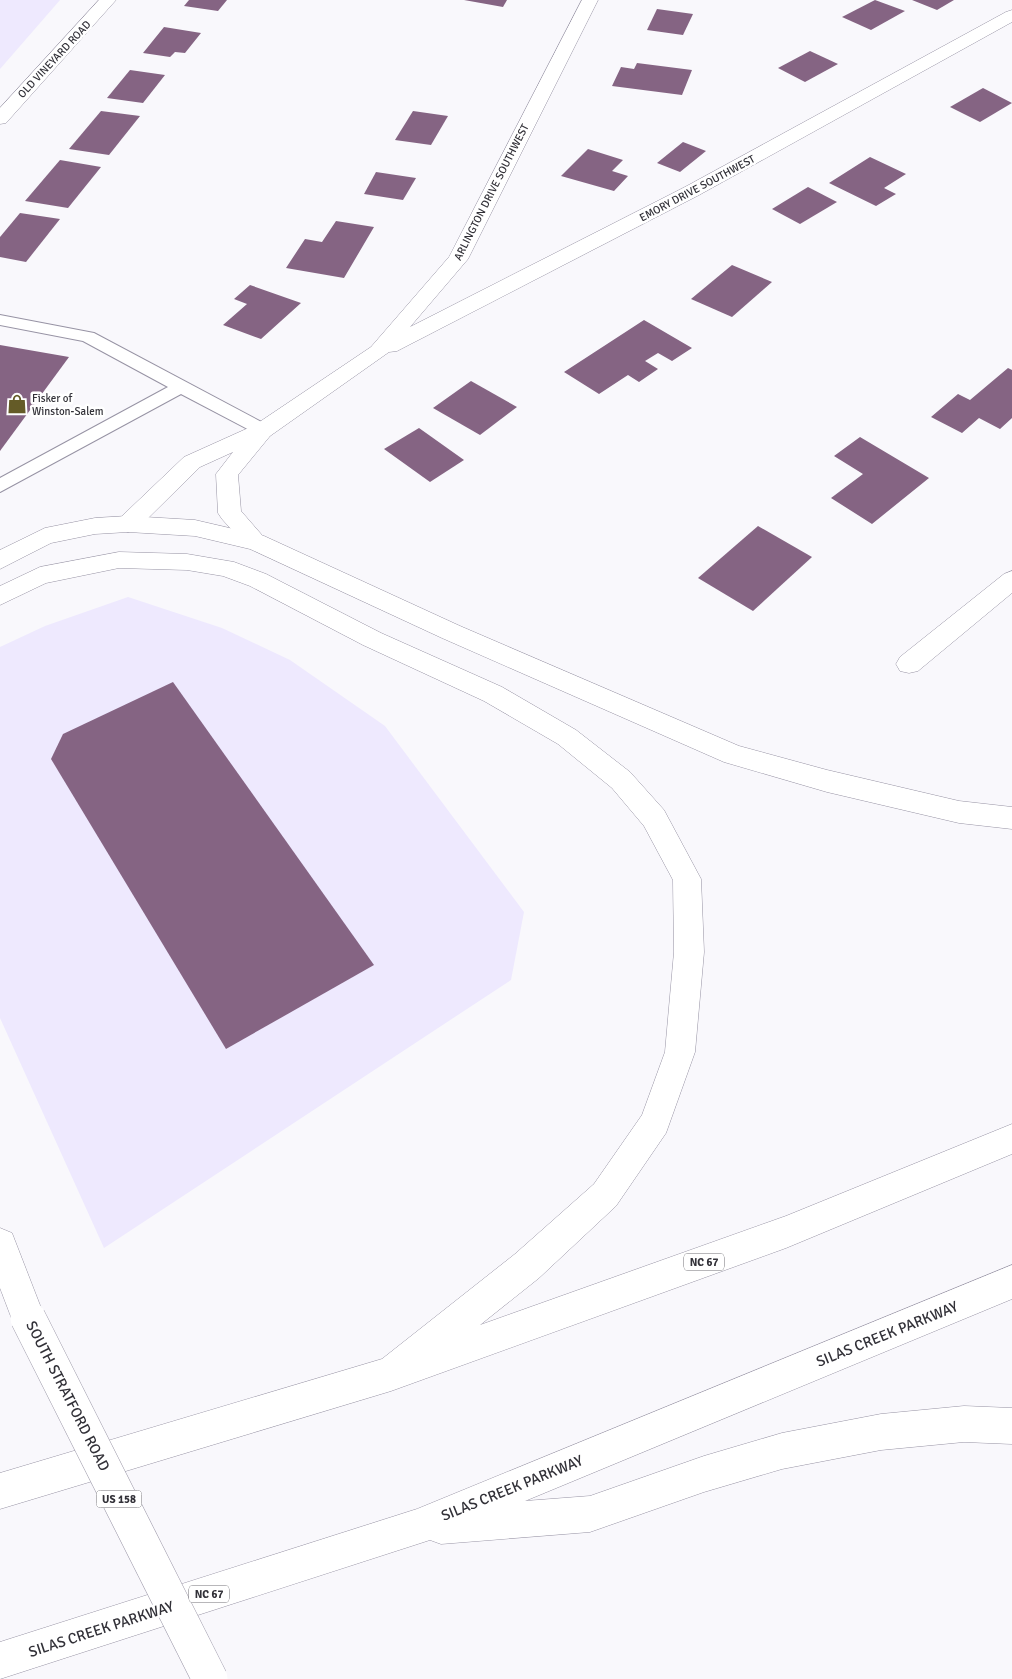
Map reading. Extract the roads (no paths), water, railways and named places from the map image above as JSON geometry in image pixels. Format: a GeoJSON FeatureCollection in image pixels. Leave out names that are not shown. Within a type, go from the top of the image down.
{"type":"FeatureCollection","features":[{"type":"Feature","properties":{"kind":"main road","name":"OLD VINEYARD ROAD"},"geometry":{"type":"LineString","coordinates":[[0,119],[108,0]]}},
{"type":"Feature","properties":{"kind":"main road","name":"ARLINGTON DRIVE SOUTHWEST"},"geometry":{"type":"LineString","coordinates":[[128,524],[192,462],[263,430],[378,352],[458,259],[590,0]]}},
{"type":"Feature","properties":{"kind":"main road","name":"EMORY DRIVE SOUTHWEST"},"geometry":{"type":"LineString","coordinates":[[378,352],[692,191],[1012,15]]}},
{"type":"Feature","properties":{"kind":"main road","name":"ARLINGTON DRIVE SOUTHWEST"},"geometry":{"type":"LineString","coordinates":[[256,542],[230,513],[227,474],[263,430]]}},
{"type":"Feature","properties":{"kind":"main road"},"geometry":{"type":"LineString","coordinates":[[0,561],[45,536],[95,526],[128,524],[195,528],[256,542],[451,632],[733,755],[827,781],[960,812],[1012,818]]}},
{"type":"Feature","properties":{"kind":"main road"},"geometry":{"type":"LineString","coordinates":[[0,596],[40,576],[119,560],[187,562],[226,568],[258,580],[372,639],[493,694],[567,737],[621,780],[654,818],[687,879],[689,952],[680,1052],[654,1124],[604,1195],[527,1266],[391,1374]]}},
{"type":"Feature","properties":{"kind":"main road"},"geometry":{"type":"LineString","coordinates":[[909,664],[1012,580]]}},
{"type":"Feature","properties":{"kind":"main road","name":"NC 67"},"geometry":{"type":"LineString","coordinates":[[0,1491],[391,1374],[786,1232],[1012,1139]]}},
{"type":"Feature","properties":{"kind":"main road","name":"SOUTH STRATFORD ROAD"},"geometry":{"type":"LineString","coordinates":[[0,1244],[28,1318],[210,1679]]}},
{"type":"Feature","properties":{"kind":"main road","name":"SILAS CREEK PARKWAY"},"geometry":{"type":"LineString","coordinates":[[0,1661],[417,1528],[1012,1282]]}},
{"type":"Feature","properties":{"kind":"main road"},"geometry":{"type":"LineString","coordinates":[[417,1528],[590,1514],[704,1474],[782,1452],[881,1432],[964,1424],[1012,1426]]}},
{"type":"Feature","properties":{"kind":"lane"},"geometry":{"type":"LineString","coordinates":[[0,320],[88,337],[263,430]]}},
{"type":"Feature","properties":{"kind":"lane"},"geometry":{"type":"LineString","coordinates":[[0,486],[182,386]]}},
{"type":"Feature","properties":{"kind":"place","name":"Fisker of Winston-Salem"},"geometry":{"type":"Point","coordinates":[17,404]}}]}
